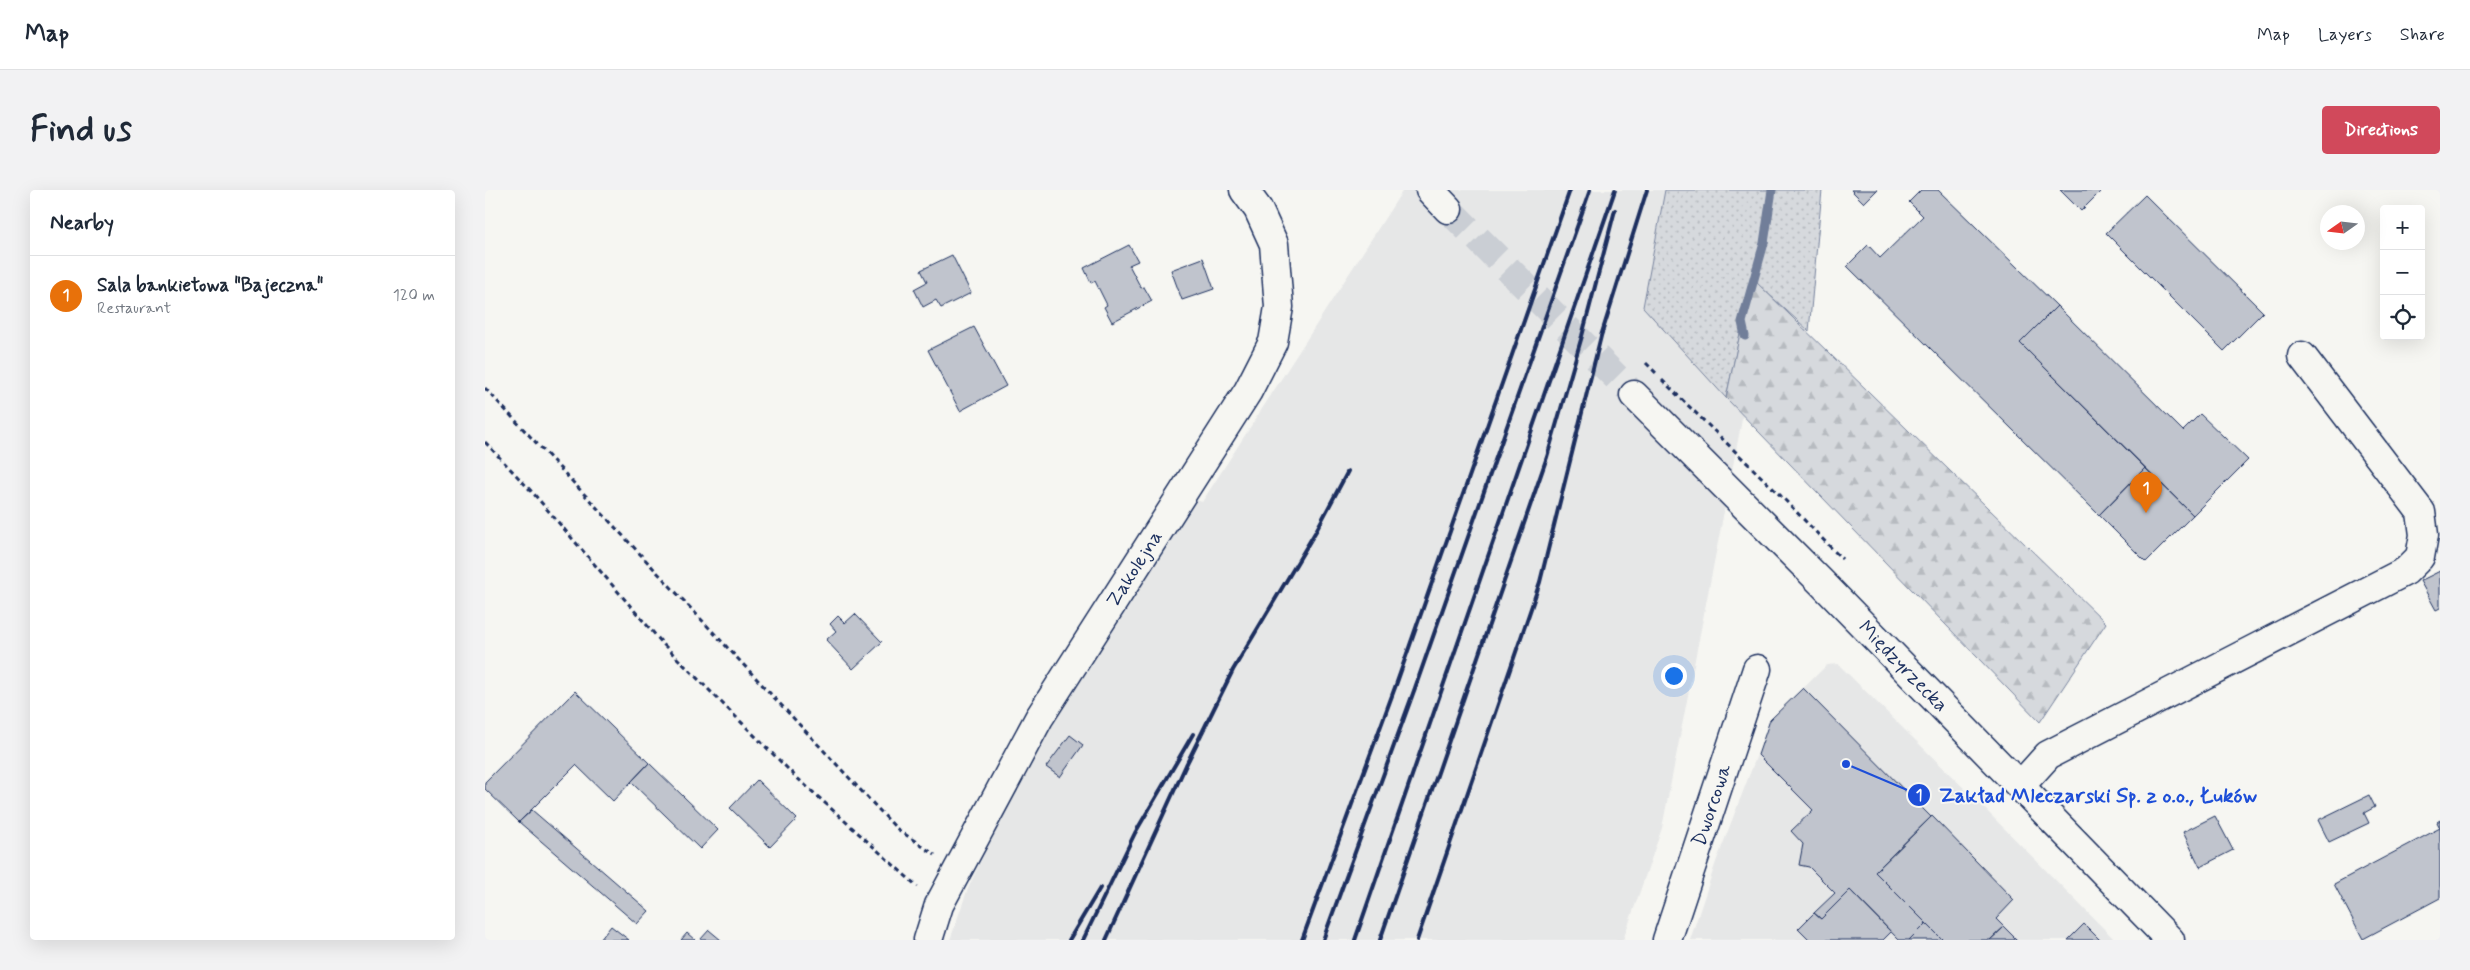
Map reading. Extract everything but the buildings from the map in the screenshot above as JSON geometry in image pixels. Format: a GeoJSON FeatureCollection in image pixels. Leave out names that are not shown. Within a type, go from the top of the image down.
{"type":"FeatureCollection","features":[{"type":"Feature","properties":{"kind":"street","name":"Zakolejna"},"geometry":{"type":"LineString","coordinates":[[928,940],[939,906],[1039,718],[1248,390],[1273,342],[1279,307],[1274,244],[1258,209],[1244,190]]}},
{"type":"Feature","properties":{"kind":"street"},"geometry":{"type":"LineString","coordinates":[[2020,786],[2049,755],[2406,571],[2420,557],[2424,535],[2421,512],[2302,356]]}},
{"type":"Feature","properties":{"kind":"street","name":"Międzyrzecka"},"geometry":{"type":"LineString","coordinates":[[1635,395],[2170,940]]}},
{"type":"Feature","properties":{"kind":"street","name":"Dworcowa"},"geometry":{"type":"LineString","coordinates":[[1667,940],[1757,669]]}},
{"type":"Feature","properties":{"kind":"path"},"geometry":{"type":"LineString","coordinates":[[485,388],[896,828],[958,870]]}},
{"type":"Feature","properties":{"kind":"path"},"geometry":{"type":"LineString","coordinates":[[485,442],[533,493],[664,645],[795,776],[939,906]]}},
{"type":"Feature","properties":{"kind":"shaded area"},"geometry":{"type":"Polygon","coordinates":[[[1403,190],[1787,190],[1662,828],[1623,940],[950,940],[967,891],[1002,813],[1052,721],[1194,499],[1202,502],[1403,190]]]}},
{"type":"Feature","properties":{"kind":"shaded area"},"geometry":{"type":"Polygon","coordinates":[[[1838,664],[2115,940],[1690,940],[1716,862],[1770,721],[1827,665],[1838,664]]]}},
{"type":"Feature","properties":{"kind":"green space"},"geometry":{"type":"Polygon","coordinates":[[[1665,190],[1822,190],[1809,331],[1752,279],[1726,398],[1643,307],[1665,190]]]}},
{"type":"Feature","properties":{"kind":"green space"},"geometry":{"type":"Polygon","coordinates":[[[1752,278],[2106,623],[2040,722],[1726,398],[1752,278]]]}},
{"type":"Feature","properties":{"kind":"waterway"},"geometry":{"type":"LineString","coordinates":[[1745,336],[1742,322],[1764,243],[1772,190]]}},
{"type":"Feature","properties":{"kind":"tunnel"},"geometry":{"type":"LineString","coordinates":[[1448,209],[1634,395]]}},
{"type":"Feature","properties":{"kind":"railway"},"geometry":{"type":"LineString","coordinates":[[1302,940],[1397,682],[1570,190]]}},
{"type":"Feature","properties":{"kind":"railway"},"geometry":{"type":"LineString","coordinates":[[1323,940],[1415,688],[1590,190]]}},
{"type":"Feature","properties":{"kind":"railway"},"geometry":{"type":"LineString","coordinates":[[1355,940],[1615,190]]}},
{"type":"Feature","properties":{"kind":"railway"},"geometry":{"type":"LineString","coordinates":[[1417,940],[1540,582],[1601,336],[1647,190]]}},
{"type":"Feature","properties":{"kind":"railway"},"geometry":{"type":"LineString","coordinates":[[1380,940],[1547,457],[1582,336],[1615,210]]}},
{"type":"Feature","properties":{"kind":"railway"},"geometry":{"type":"LineString","coordinates":[[1106,940],[1186,765],[1233,670],[1316,531],[1348,471]]}},
{"type":"Feature","properties":{"kind":"railway"},"geometry":{"type":"LineString","coordinates":[[1083,940],[1135,833],[1193,734]]}},
{"type":"Feature","properties":{"kind":"railway"},"geometry":{"type":"LineString","coordinates":[[1069,940],[1100,888]]}},
{"type":"Feature","properties":{"kind":"place","name":"Sala bankietowa \"Bajeczna\""},"geometry":{"type":"Point","coordinates":[2146,513]}},
{"type":"Feature","properties":{"kind":"place","name":"Zakład Mleczarski Sp. z o.o., Łuków"},"geometry":{"type":"Point","coordinates":[1846,764]}}]}
